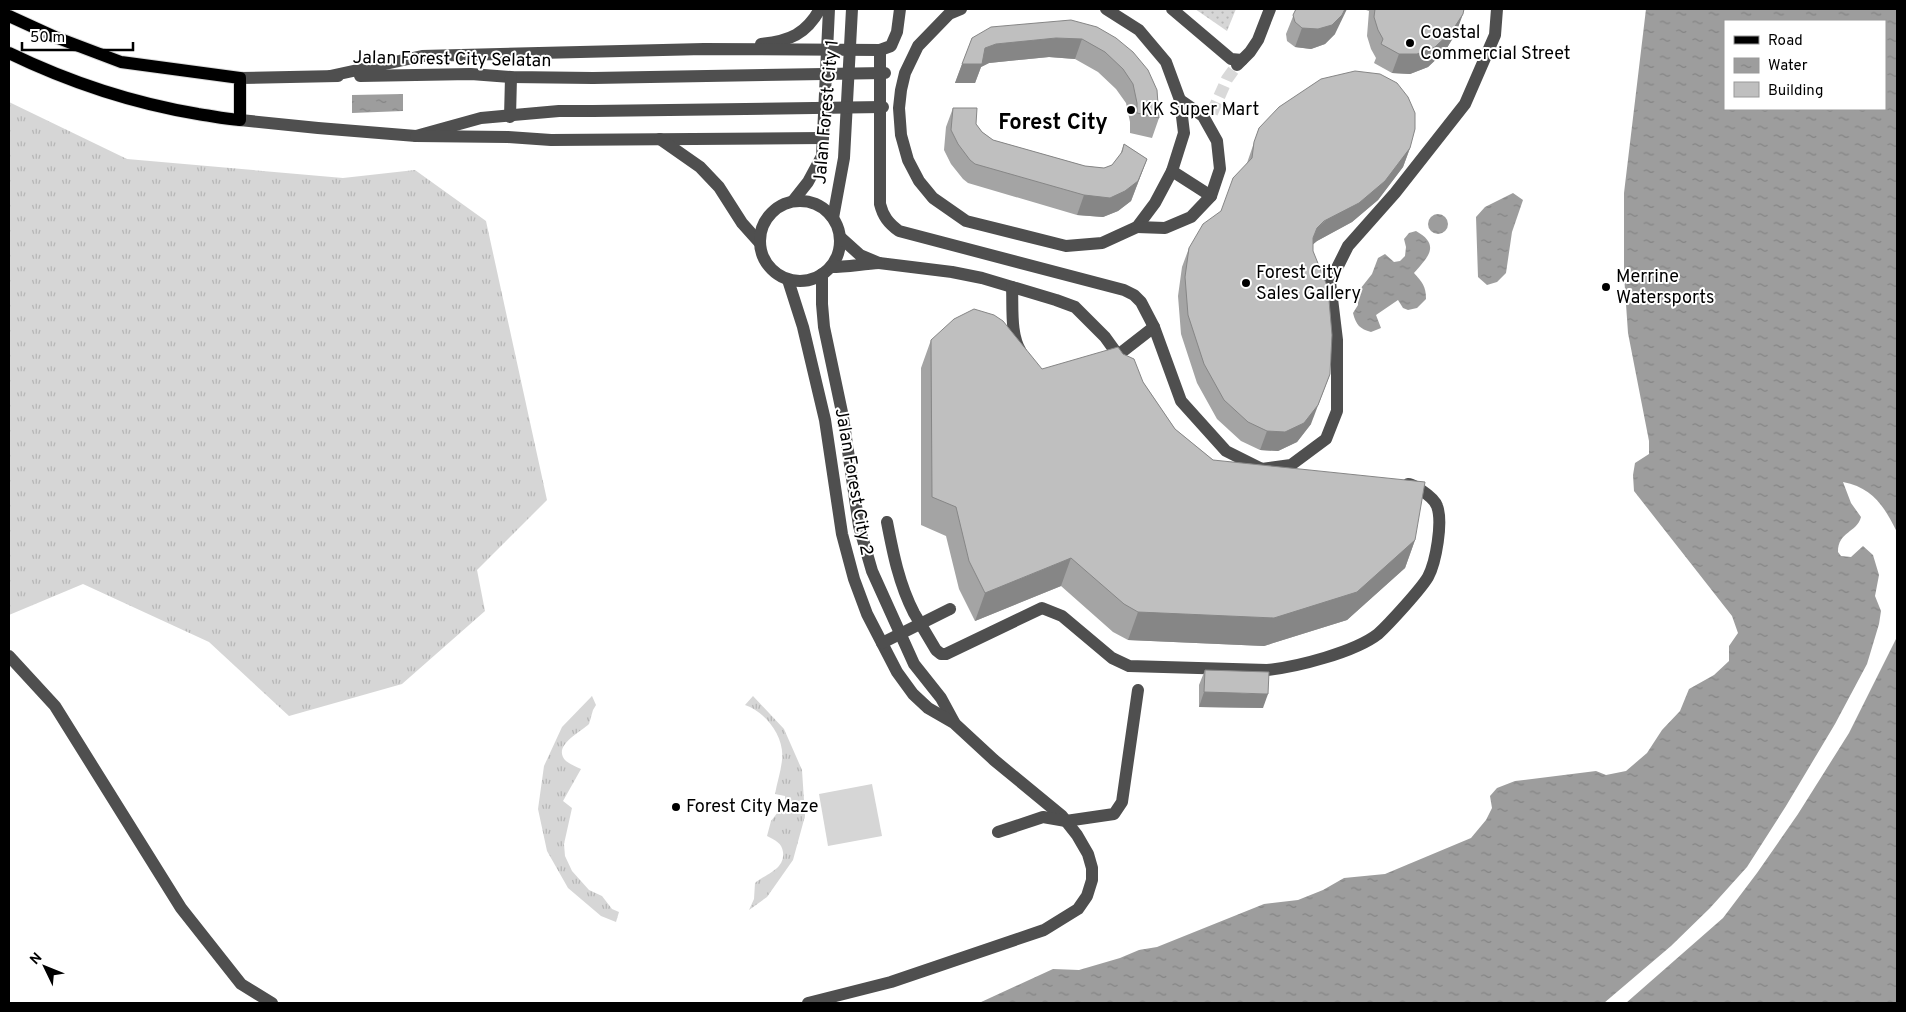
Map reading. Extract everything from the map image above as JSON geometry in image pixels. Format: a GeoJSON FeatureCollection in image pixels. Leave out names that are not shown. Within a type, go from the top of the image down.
{"type":"FeatureCollection","features":[{"type":"Feature","properties":{"kind":"main road","name":"Jalan Forest City Selatan"},"geometry":{"type":"LineString","coordinates":[[9,16],[55,37],[121,62],[240,78]]}},
{"type":"Feature","properties":{"kind":"main road"},"geometry":{"type":"LineString","coordinates":[[9,53],[42,69],[97,90],[169,109],[240,120],[240,78]]}},
{"type":"Feature","properties":{"kind":"street"},"geometry":{"type":"LineString","coordinates":[[704,49],[769,43],[788,39],[800,34],[812,23],[820,9]]}},
{"type":"Feature","properties":{"kind":"street","name":"Jalan Forest City 1"},"geometry":{"type":"LineString","coordinates":[[827,50],[829,9]]}},
{"type":"Feature","properties":{"kind":"street","name":"Jalan Forest City 1"},"geometry":{"type":"LineString","coordinates":[[833,218],[844,158],[852,9]]}},
{"type":"Feature","properties":{"kind":"street"},"geometry":{"type":"LineString","coordinates":[[330,76],[422,56],[704,49],[880,50],[891,46],[897,32],[900,9]]}},
{"type":"Feature","properties":{"kind":"street"},"geometry":{"type":"LineString","coordinates":[[962,9],[948,14],[918,46],[905,73],[900,90],[899,108],[900,135],[908,160],[919,181],[933,198],[966,221],[1066,246],[1102,243],[1137,227],[1165,228],[1192,217],[1211,196],[1220,169],[1217,141],[1203,116],[1180,100]]}},
{"type":"Feature","properties":{"kind":"street"},"geometry":{"type":"LineString","coordinates":[[1106,9],[1139,30],[1166,62],[1180,100],[1184,134],[1172,171],[1155,203],[1137,227]]}},
{"type":"Feature","properties":{"kind":"street"},"geometry":{"type":"LineString","coordinates":[[1172,9],[1239,62],[1250,52],[1258,40],[1270,9]]}},
{"type":"Feature","properties":{"kind":"street"},"geometry":{"type":"LineString","coordinates":[[880,50],[880,204],[883,214],[890,224],[899,231],[1124,290],[1134,295],[1141,302],[1154,327],[1181,401],[1226,451],[1262,469],[1291,465],[1326,439],[1337,411],[1337,340],[1330,282],[1348,246],[1395,193],[1465,104],[1495,34],[1497,9]]}},
{"type":"Feature","properties":{"kind":"street"},"geometry":{"type":"LineString","coordinates":[[793,201],[818,167],[822,156],[827,50]]}},
{"type":"Feature","properties":{"kind":"street","name":"Jalan Forest City Selatan"},"geometry":{"type":"LineString","coordinates":[[240,78],[471,74],[511,77],[593,78],[905,73]]}},
{"type":"Feature","properties":{"kind":"street"},"geometry":{"type":"LineString","coordinates":[[510,117],[511,77]]}},
{"type":"Feature","properties":{"kind":"street"},"geometry":{"type":"LineString","coordinates":[[416,136],[481,118],[510,117],[559,111],[899,108]]}},
{"type":"Feature","properties":{"kind":"street"},"geometry":{"type":"LineString","coordinates":[[1208,126],[1212,113]]}},
{"type":"Feature","properties":{"kind":"street"},"geometry":{"type":"LineString","coordinates":[[240,120],[416,136],[508,137],[552,140],[823,138]]}},
{"type":"Feature","properties":{"kind":"street"},"geometry":{"type":"LineString","coordinates":[[660,139],[700,167],[719,187],[742,223],[759,242]]}},
{"type":"Feature","properties":{"kind":"street"},"geometry":{"type":"LineString","coordinates":[[1172,171],[1211,196]]}},
{"type":"Feature","properties":{"kind":"street"},"geometry":{"type":"LineString","coordinates":[[879,263],[860,255],[840,237],[833,218],[826,209],[816,203],[804,200],[782,204],[772,211],[760,230],[760,252],[770,269],[778,276],[788,280],[805,281],[826,270],[879,263],[952,272],[1012,287],[1075,307],[1105,337],[1130,370]]}},
{"type":"Feature","properties":{"kind":"street","name":"Jalan Forest City 2"},"geometry":{"type":"LineString","coordinates":[[840,237],[839,250],[826,270],[822,304],[824,327],[843,417],[859,526],[872,571],[914,664],[941,698],[954,723]]}},
{"type":"Feature","properties":{"kind":"street","name":"Jalan Forest City 2"},"geometry":{"type":"LineString","coordinates":[[788,280],[803,327],[826,420],[842,534],[857,588],[867,614],[897,672],[913,694],[928,708],[954,723]]}},
{"type":"Feature","properties":{"kind":"street"},"geometry":{"type":"LineString","coordinates":[[1012,287],[1018,347],[1030,363]]}},
{"type":"Feature","properties":{"kind":"street"},"geometry":{"type":"LineString","coordinates":[[1102,362],[1118,355],[1154,327]]}},
{"type":"Feature","properties":{"kind":"street"},"geometry":{"type":"LineString","coordinates":[[887,522],[901,582],[914,613],[940,654],[946,654],[1042,608],[1062,616],[1112,658],[1129,666],[1282,669],[1344,651],[1365,642],[1379,633],[1429,576],[1438,541],[1440,518],[1436,505],[1426,493],[1411,484],[1392,484]]}},
{"type":"Feature","properties":{"kind":"street"},"geometry":{"type":"LineString","coordinates":[[882,643],[950,609]]}},
{"type":"Feature","properties":{"kind":"street"},"geometry":{"type":"LineString","coordinates":[[9,656],[55,706],[181,908],[241,984],[272,1003]]}},
{"type":"Feature","properties":{"kind":"street"},"geometry":{"type":"LineString","coordinates":[[998,832],[1044,817],[1066,821],[1114,814],[1122,802],[1138,690]]}},
{"type":"Feature","properties":{"kind":"street"},"geometry":{"type":"LineString","coordinates":[[808,1003],[900,979],[1044,930],[1078,909],[1087,896],[1092,880],[1092,868],[1088,854],[1077,835],[1066,821],[954,723]]}},
{"type":"Feature","properties":{"kind":"green space"},"geometry":{"type":"Polygon","coordinates":[[[1195,9],[1236,9],[1227,31],[1195,9]]]}},
{"type":"Feature","properties":{"kind":"green space"},"geometry":{"type":"Polygon","coordinates":[[[9,102],[127,159],[343,178],[415,170],[486,221],[547,500],[477,570],[485,611],[402,684],[289,716],[209,642],[83,584],[9,615],[9,102]]]}},
{"type":"Feature","properties":{"kind":"green space"},"geometry":{"type":"Polygon","coordinates":[[[592,696],[596,705],[589,724],[569,740],[562,750],[562,755],[566,761],[581,769],[563,801],[572,808],[564,844],[565,856],[572,871],[589,890],[602,896],[612,909],[619,912],[616,922],[601,916],[568,888],[547,851],[538,809],[544,766],[562,727],[592,696]]]}},
{"type":"Feature","properties":{"kind":"green space"},"geometry":{"type":"Polygon","coordinates":[[[753,696],[784,729],[802,770],[805,816],[793,860],[767,897],[749,910],[754,899],[755,883],[774,871],[783,858],[780,844],[767,836],[771,821],[785,803],[785,796],[775,794],[782,760],[780,743],[777,734],[767,719],[753,708],[745,705],[753,696]]]}},
{"type":"Feature","properties":{"kind":"green space"},"geometry":{"type":"Polygon","coordinates":[[[872,784],[882,836],[828,846],[819,794],[872,784]]]}},
{"type":"Feature","properties":{"kind":"water"},"geometry":{"type":"Polygon","coordinates":[[[1646,9],[1897,9],[1897,532],[1876,499],[1862,489],[1843,482],[1851,503],[1861,517],[1856,526],[1841,540],[1838,552],[1841,556],[1851,557],[1863,546],[1873,555],[1879,575],[1875,596],[1881,611],[1879,624],[1867,664],[1835,724],[1747,867],[1710,908],[1671,946],[1604,1003],[979,1003],[1053,969],[1079,970],[1120,958],[1139,950],[1157,947],[1264,904],[1298,900],[1323,890],[1344,878],[1385,874],[1471,838],[1486,820],[1492,808],[1490,796],[1497,788],[1515,781],[1596,771],[1606,775],[1626,771],[1647,753],[1662,730],[1680,711],[1689,689],[1714,675],[1729,661],[1729,646],[1738,633],[1732,616],[1634,491],[1633,475],[1635,463],[1649,454],[1649,441],[1628,333],[1624,275],[1624,193],[1646,9]]]}},
{"type":"Feature","properties":{"kind":"water"},"geometry":{"type":"Polygon","coordinates":[[[403,94],[403,111],[352,113],[352,95],[403,94]]]}},
{"type":"Feature","properties":{"kind":"water"},"geometry":{"type":"Polygon","coordinates":[[[1513,193],[1523,200],[1512,232],[1506,273],[1497,282],[1487,285],[1478,277],[1476,217],[1485,207],[1513,193]]]}},
{"type":"Feature","properties":{"kind":"water"},"geometry":{"type":"Polygon","coordinates":[[[1438,214],[1445,217],[1448,224],[1445,231],[1438,234],[1431,231],[1428,224],[1431,217],[1438,214]]]}},
{"type":"Feature","properties":{"kind":"water"},"geometry":{"type":"Polygon","coordinates":[[[1416,231],[1424,236],[1430,246],[1430,251],[1424,262],[1414,273],[1423,284],[1426,299],[1417,308],[1408,310],[1403,308],[1398,300],[1376,315],[1381,328],[1371,332],[1364,329],[1359,326],[1353,313],[1358,305],[1357,293],[1372,274],[1378,258],[1385,254],[1394,262],[1400,261],[1405,256],[1406,247],[1404,239],[1409,233],[1416,231]]]}},
{"type":"Feature","properties":{"kind":"water"},"geometry":{"type":"Polygon","coordinates":[[[1897,637],[1897,1003],[1626,1003],[1723,918],[1757,873],[1798,814],[1849,733],[1897,637]]]}},
{"type":"Feature","properties":{"kind":"building"},"geometry":{"type":"Polygon","coordinates":[[[1296,9],[1345,9],[1332,25],[1318,29],[1302,28],[1295,22],[1293,15],[1296,9]]]}},
{"type":"Feature","properties":{"kind":"building","name":"Coastal Commercial Street"},"geometry":{"type":"Polygon","coordinates":[[[1375,9],[1464,9],[1463,14],[1452,31],[1435,47],[1417,54],[1399,54],[1381,44],[1383,39],[1374,17],[1375,9]]]}},
{"type":"Feature","properties":{"kind":"building"},"geometry":{"type":"Polygon","coordinates":[[[1071,20],[1097,27],[1116,38],[1133,52],[1148,70],[1157,90],[1159,118],[1137,113],[1133,84],[1123,69],[1105,52],[1082,39],[1056,38],[996,44],[985,48],[982,64],[962,64],[972,38],[991,27],[1071,20]]]}},
{"type":"Feature","properties":{"kind":"building","name":"Forest City Sales Gallery"},"geometry":{"type":"Polygon","coordinates":[[[1355,71],[1380,74],[1397,83],[1408,97],[1415,113],[1415,129],[1410,148],[1385,181],[1359,203],[1324,221],[1317,228],[1313,238],[1313,251],[1328,288],[1332,335],[1330,374],[1318,405],[1304,423],[1285,432],[1267,431],[1248,422],[1224,400],[1204,364],[1188,315],[1185,277],[1189,248],[1203,224],[1221,211],[1233,178],[1252,158],[1254,142],[1259,128],[1279,107],[1321,79],[1355,71]]]}},
{"type":"Feature","properties":{"kind":"building"},"geometry":{"type":"Polygon","coordinates":[[[953,108],[977,108],[976,124],[982,132],[993,140],[1085,166],[1104,168],[1112,165],[1122,152],[1124,144],[1147,159],[1138,181],[1125,191],[1110,198],[1084,195],[975,164],[958,144],[951,130],[953,108]]]}},
{"type":"Feature","properties":{"kind":"building"},"geometry":{"type":"Polygon","coordinates":[[[974,309],[994,315],[1003,321],[1042,369],[1118,347],[1123,354],[1134,359],[1143,382],[1175,429],[1213,460],[1425,482],[1415,540],[1357,592],[1274,618],[1138,612],[1124,604],[1071,558],[985,593],[969,561],[956,507],[932,497],[931,340],[954,319],[974,309]]]}},
{"type":"Feature","properties":{"kind":"building"},"geometry":{"type":"Polygon","coordinates":[[[1205,670],[1269,672],[1268,694],[1204,692],[1205,670]]]}},
{"type":"Feature","properties":{"kind":"tunnel"},"geometry":{"type":"LineString","coordinates":[[1212,113],[1227,79],[1237,65]]}},
{"type":"Feature","properties":{"kind":"place","name":"Coastal Commercial Street"},"geometry":{"type":"Point","coordinates":[1410,43]}},
{"type":"Feature","properties":{"kind":"place","name":"KK Super Mart"},"geometry":{"type":"Point","coordinates":[1131,110]}},
{"type":"Feature","properties":{"kind":"place","name":"Forest City Sales Gallery"},"geometry":{"type":"Point","coordinates":[1246,283]}},
{"type":"Feature","properties":{"kind":"place","name":"Merrine Watersports"},"geometry":{"type":"Point","coordinates":[1606,287]}},
{"type":"Feature","properties":{"kind":"place","name":"Forest City Maze"},"geometry":{"type":"Point","coordinates":[676,807]}},
{"type":"Feature","properties":{"kind":"district","name":"Forest City"},"geometry":{"type":"Point","coordinates":[1053,123]}}]}
